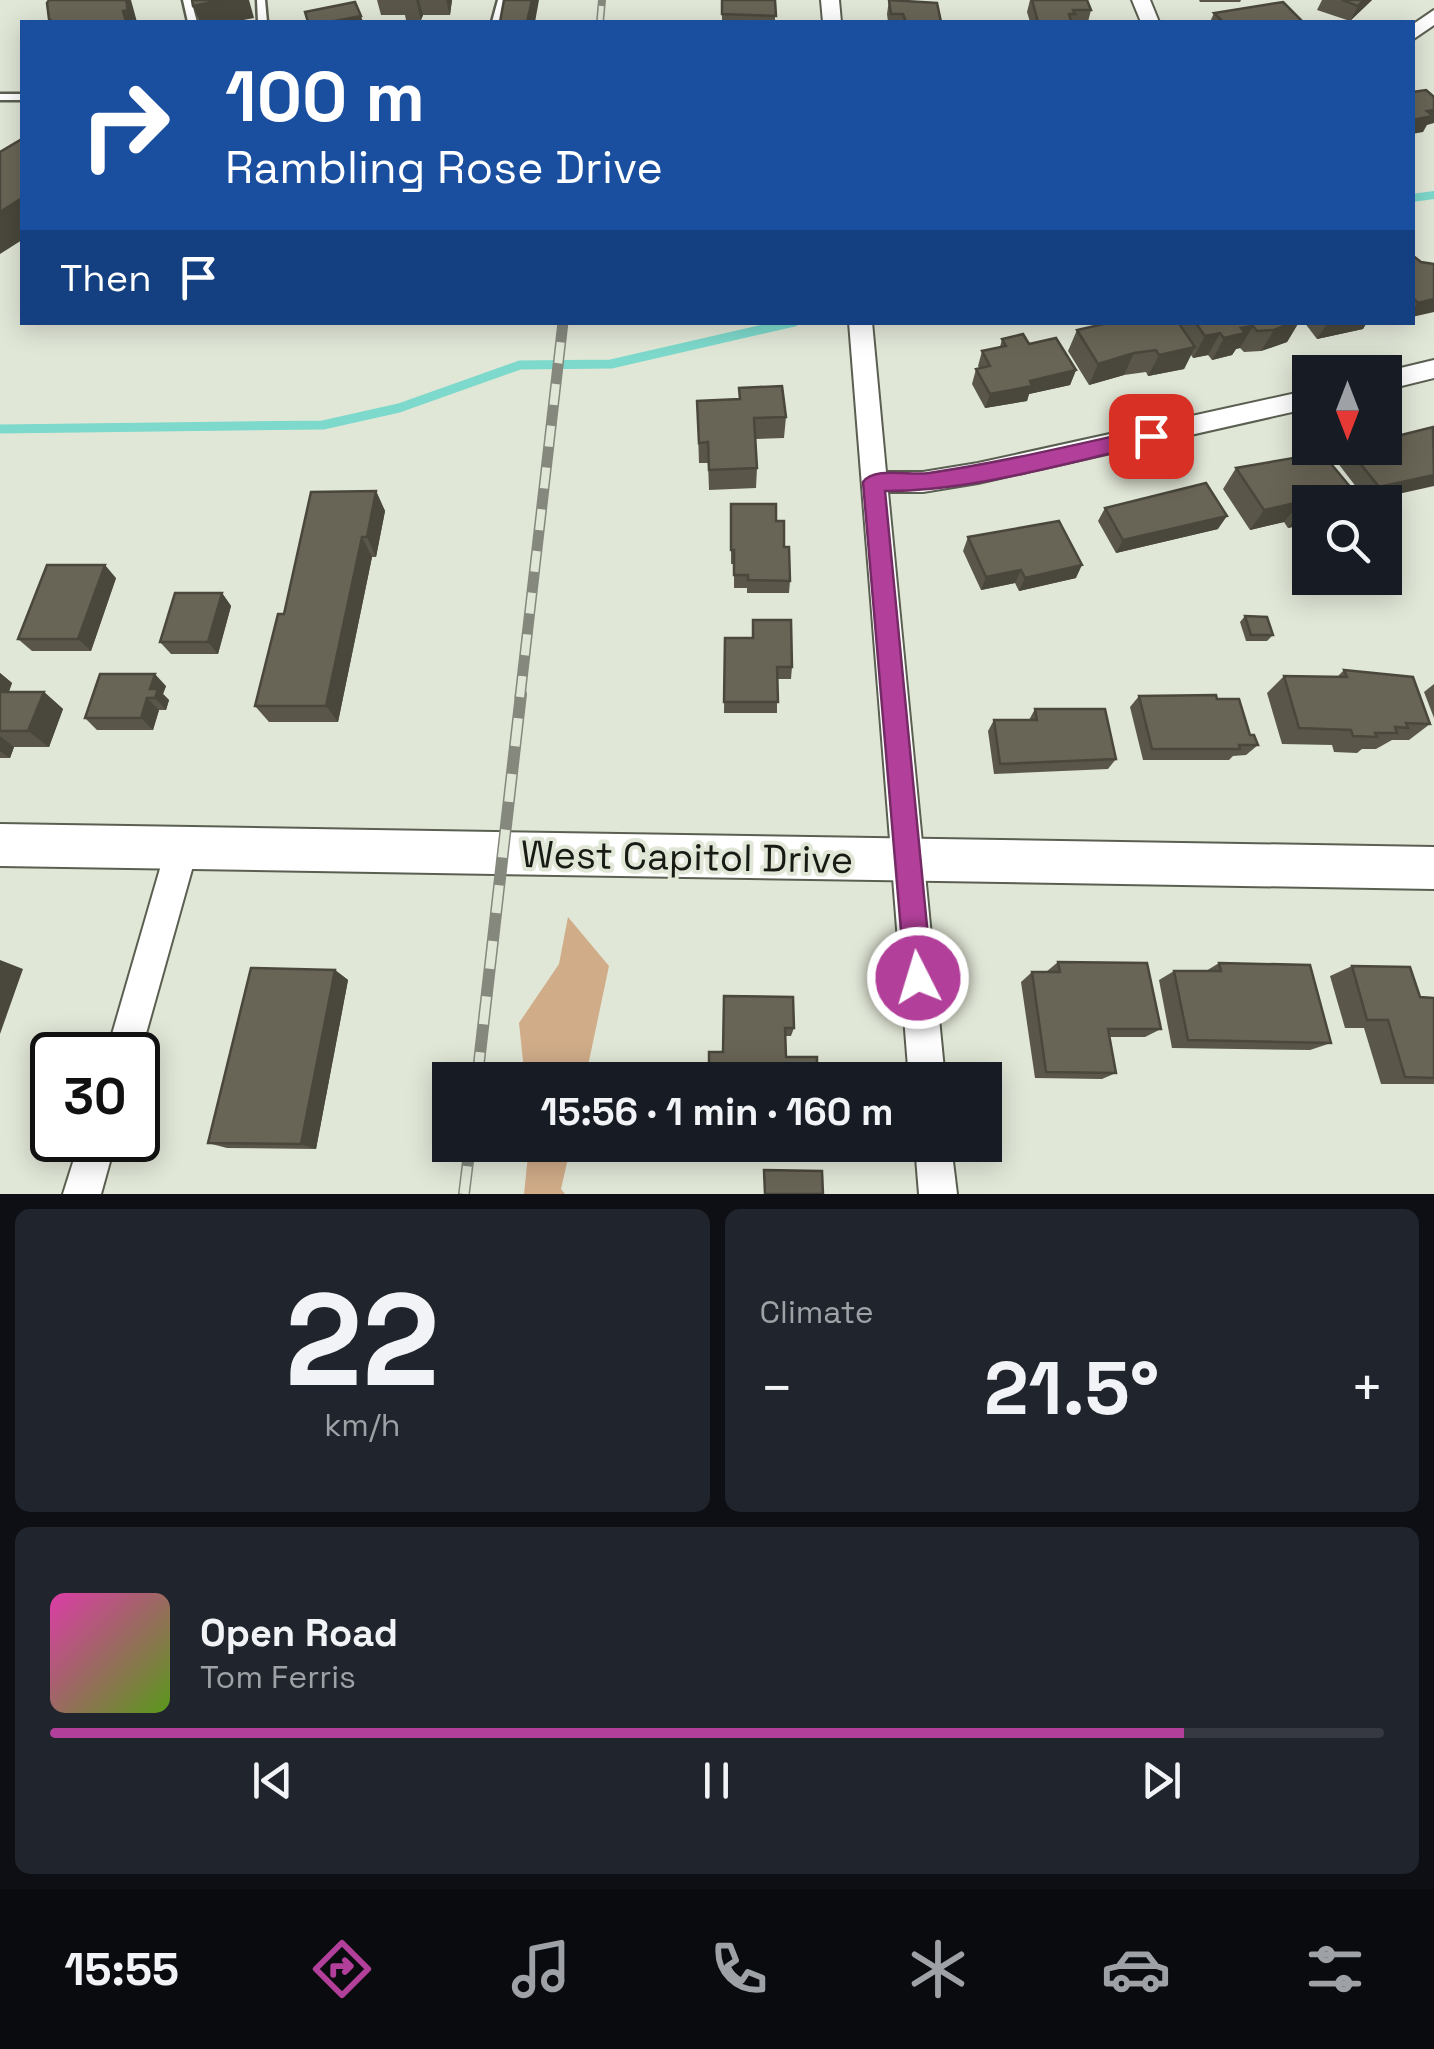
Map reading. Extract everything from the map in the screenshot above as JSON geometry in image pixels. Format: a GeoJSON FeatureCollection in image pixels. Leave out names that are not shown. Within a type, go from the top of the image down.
{"type":"FeatureCollection","features":[{"type":"Feature","properties":{"kind":"street"},"geometry":{"type":"LineString","coordinates":[[1415,32],[1434,14]]}},
{"type":"Feature","properties":{"kind":"street"},"geometry":{"type":"LineString","coordinates":[[860,325],[926,1062]]}},
{"type":"Feature","properties":{"kind":"street"},"geometry":{"type":"LineString","coordinates":[[1402,377],[1434,369]]}},
{"type":"Feature","properties":{"kind":"street"},"geometry":{"type":"LineString","coordinates":[[874,482],[924,482],[978,473],[1292,402]]}},
{"type":"Feature","properties":{"kind":"street","name":"West Capitol Drive"},"geometry":{"type":"LineString","coordinates":[[0,844],[1434,868]]}},
{"type":"Feature","properties":{"kind":"street"},"geometry":{"type":"LineString","coordinates":[[130,1032],[182,848]]}},
{"type":"Feature","properties":{"kind":"street"},"geometry":{"type":"LineString","coordinates":[[82,1194],[91,1162]]}},
{"type":"Feature","properties":{"kind":"street"},"geometry":{"type":"LineString","coordinates":[[935,1162],[938,1194]]}},
{"type":"Feature","properties":{"kind":"shaded area"},"geometry":{"type":"Polygon","coordinates":[[[568,917],[609,966],[589,1062],[523,1062],[519,1023],[559,964],[568,917]]]}},
{"type":"Feature","properties":{"kind":"shaded area"},"geometry":{"type":"Polygon","coordinates":[[[527,1162],[567,1162],[561,1189],[565,1194],[524,1194],[527,1162]]]}},
{"type":"Feature","properties":{"kind":"building"},"geometry":{"type":"Polygon","coordinates":[[[126,0],[128,10],[123,11],[125,20],[50,20],[47,3],[126,0]]]}},
{"type":"Feature","properties":{"kind":"building"},"geometry":{"type":"Polygon","coordinates":[[[192,0],[221,0],[193,6],[192,0]]]}},
{"type":"Feature","properties":{"kind":"building"},"geometry":{"type":"Polygon","coordinates":[[[504,0],[532,0],[527,20],[500,20],[504,0]]]}},
{"type":"Feature","properties":{"kind":"building"},"geometry":{"type":"Polygon","coordinates":[[[722,0],[775,0],[776,16],[722,14],[722,0]]]}},
{"type":"Feature","properties":{"kind":"building"},"geometry":{"type":"Polygon","coordinates":[[[889,0],[937,3],[941,20],[905,20],[903,14],[891,14],[889,0]]]}},
{"type":"Feature","properties":{"kind":"building"},"geometry":{"type":"Polygon","coordinates":[[[1032,0],[1087,0],[1091,10],[1073,10],[1075,14],[1069,14],[1071,20],[1037,20],[1032,0]]]}},
{"type":"Feature","properties":{"kind":"building"},"geometry":{"type":"Polygon","coordinates":[[[1342,0],[1364,0],[1358,6],[1342,0]]]}},
{"type":"Feature","properties":{"kind":"building"},"geometry":{"type":"Polygon","coordinates":[[[355,2],[361,16],[307,20],[305,12],[355,2]]]}},
{"type":"Feature","properties":{"kind":"building"},"geometry":{"type":"Polygon","coordinates":[[[1283,2],[1301,20],[1221,20],[1214,13],[1283,2]]]}},
{"type":"Feature","properties":{"kind":"building"},"geometry":{"type":"Polygon","coordinates":[[[1426,90],[1434,97],[1434,110],[1427,111],[1433,116],[1415,119],[1415,92],[1426,90]]]}},
{"type":"Feature","properties":{"kind":"building"},"geometry":{"type":"Polygon","coordinates":[[[20,140],[20,199],[0,212],[0,152],[20,140]]]}},
{"type":"Feature","properties":{"kind":"building"},"geometry":{"type":"Polygon","coordinates":[[[1415,257],[1434,264],[1434,299],[1418,303],[1415,257]]]}},
{"type":"Feature","properties":{"kind":"building"},"geometry":{"type":"Polygon","coordinates":[[[1099,325],[1180,325],[1195,347],[1159,355],[1156,350],[1134,353],[1098,364],[1077,330],[1099,325]]]}},
{"type":"Feature","properties":{"kind":"building"},"geometry":{"type":"Polygon","coordinates":[[[1197,325],[1286,325],[1274,330],[1241,328],[1245,333],[1224,338],[1220,333],[1205,336],[1197,325]]]}},
{"type":"Feature","properties":{"kind":"building"},"geometry":{"type":"Polygon","coordinates":[[[1023,334],[1029,344],[1056,338],[1076,370],[1030,381],[1032,386],[990,394],[976,369],[990,366],[982,351],[1006,346],[1002,339],[1023,334]]]}},
{"type":"Feature","properties":{"kind":"building"},"geometry":{"type":"Polygon","coordinates":[[[782,386],[786,417],[754,418],[757,468],[709,470],[708,442],[699,443],[697,401],[740,399],[739,388],[782,386]]]}},
{"type":"Feature","properties":{"kind":"building"},"geometry":{"type":"Polygon","coordinates":[[[1433,427],[1434,475],[1377,485],[1362,465],[1402,465],[1402,435],[1433,427]]]}},
{"type":"Feature","properties":{"kind":"building"},"geometry":{"type":"Polygon","coordinates":[[[1292,458],[1292,465],[1332,465],[1349,485],[1292,485],[1292,504],[1264,510],[1236,468],[1292,458]]]}},
{"type":"Feature","properties":{"kind":"building"},"geometry":{"type":"Polygon","coordinates":[[[1206,483],[1227,516],[1123,540],[1105,508],[1206,483]]]}},
{"type":"Feature","properties":{"kind":"building"},"geometry":{"type":"Polygon","coordinates":[[[376,491],[367,537],[362,537],[326,706],[255,706],[278,614],[284,614],[311,492],[376,491]]]}},
{"type":"Feature","properties":{"kind":"building"},"geometry":{"type":"Polygon","coordinates":[[[731,504],[776,504],[776,521],[784,521],[784,547],[789,547],[790,581],[748,580],[748,575],[734,575],[731,504]]]}},
{"type":"Feature","properties":{"kind":"building"},"geometry":{"type":"Polygon","coordinates":[[[1059,521],[1082,565],[1025,578],[1021,570],[986,577],[968,537],[1059,521]]]}},
{"type":"Feature","properties":{"kind":"building"},"geometry":{"type":"Polygon","coordinates":[[[47,565],[105,565],[78,639],[18,639],[47,565]]]}},
{"type":"Feature","properties":{"kind":"building"},"geometry":{"type":"Polygon","coordinates":[[[175,593],[222,593],[208,642],[160,642],[175,593]]]}},
{"type":"Feature","properties":{"kind":"building"},"geometry":{"type":"Polygon","coordinates":[[[1245,616],[1267,617],[1273,635],[1251,635],[1245,616]]]}},
{"type":"Feature","properties":{"kind":"building"},"geometry":{"type":"Polygon","coordinates":[[[753,620],[791,620],[792,667],[777,667],[778,702],[724,702],[725,638],[753,638],[753,620]]]}},
{"type":"Feature","properties":{"kind":"building"},"geometry":{"type":"Polygon","coordinates":[[[1344,670],[1413,677],[1430,724],[1406,723],[1408,728],[1395,727],[1397,733],[1375,733],[1377,737],[1353,736],[1351,730],[1299,728],[1284,676],[1347,677],[1344,670]]]}},
{"type":"Feature","properties":{"kind":"building"},"geometry":{"type":"Polygon","coordinates":[[[100,674],[155,674],[150,689],[158,689],[155,698],[147,698],[141,718],[85,718],[100,674]]]}},
{"type":"Feature","properties":{"kind":"building"},"geometry":{"type":"Polygon","coordinates":[[[0,692],[44,692],[28,731],[0,731],[0,692]]]}},
{"type":"Feature","properties":{"kind":"building"},"geometry":{"type":"Polygon","coordinates":[[[1216,695],[1217,699],[1239,699],[1250,735],[1254,735],[1258,745],[1239,745],[1240,749],[1152,749],[1139,696],[1216,695]]]}},
{"type":"Feature","properties":{"kind":"building"},"geometry":{"type":"Polygon","coordinates":[[[1035,709],[1105,709],[1116,759],[1000,764],[994,720],[1037,720],[1035,709]]]}},
{"type":"Feature","properties":{"kind":"building"},"geometry":{"type":"Polygon","coordinates":[[[1058,962],[1147,963],[1161,1029],[1108,1029],[1116,1073],[1046,1072],[1032,972],[1060,972],[1058,962]]]}},
{"type":"Feature","properties":{"kind":"building"},"geometry":{"type":"Polygon","coordinates":[[[1219,963],[1310,965],[1331,1043],[1188,1040],[1174,971],[1221,971],[1219,963]]]}},
{"type":"Feature","properties":{"kind":"building"},"geometry":{"type":"Polygon","coordinates":[[[1352,966],[1410,967],[1420,997],[1434,998],[1434,1078],[1405,1077],[1388,1020],[1367,1020],[1352,966]]]}},
{"type":"Feature","properties":{"kind":"building"},"geometry":{"type":"Polygon","coordinates":[[[251,968],[335,970],[301,1144],[208,1143],[251,968]]]}},
{"type":"Feature","properties":{"kind":"building"},"geometry":{"type":"Polygon","coordinates":[[[724,996],[793,997],[794,1028],[785,1028],[786,1057],[817,1057],[817,1062],[709,1062],[709,1052],[723,1052],[724,996]]]}},
{"type":"Feature","properties":{"kind":"building"},"geometry":{"type":"Polygon","coordinates":[[[764,1170],[822,1171],[823,1194],[765,1194],[764,1170]]]}},
{"type":"Feature","properties":{"kind":"waterway"},"geometry":{"type":"LineString","coordinates":[[1415,198],[1434,195]]}},
{"type":"Feature","properties":{"kind":"waterway"},"geometry":{"type":"LineString","coordinates":[[0,429],[323,425],[399,408],[520,365],[611,364],[781,325]]}},
{"type":"Feature","properties":{"kind":"railway"},"geometry":{"type":"LineString","coordinates":[[600,20],[602,0]]}},
{"type":"Feature","properties":{"kind":"railway"},"geometry":{"type":"LineString","coordinates":[[520,697],[563,325]]}},
{"type":"Feature","properties":{"kind":"railway"},"geometry":{"type":"LineString","coordinates":[[479,1062],[521,694]]}},
{"type":"Feature","properties":{"kind":"railway"},"geometry":{"type":"LineString","coordinates":[[464,1194],[468,1162]]}},
{"type":"Feature","properties":{"kind":"route"},"geometry":{"type":"LineString","coordinates":[[918,978],[874,482],[924,482],[1151,436]]}}]}
